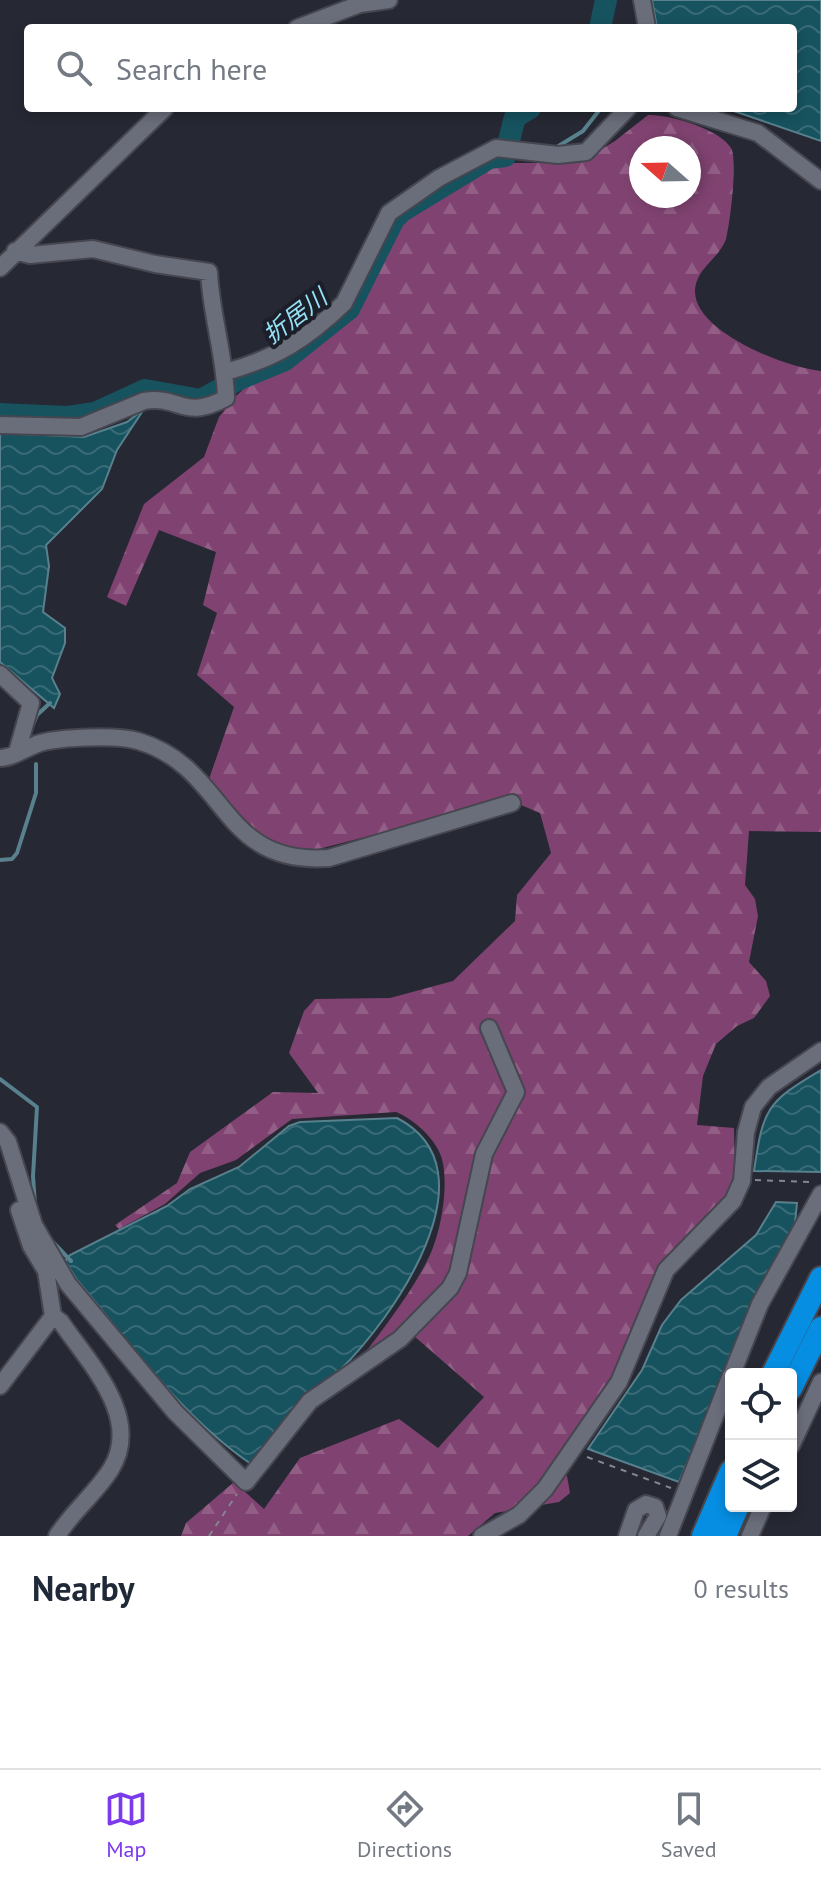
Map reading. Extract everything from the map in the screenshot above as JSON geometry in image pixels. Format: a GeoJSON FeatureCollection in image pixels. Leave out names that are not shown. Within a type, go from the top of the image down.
{"type":"FeatureCollection","features":[{"type":"Feature","properties":{"kind":"highway"},"geometry":{"type":"LineString","coordinates":[[776,1368],[821,1278]]}},
{"type":"Feature","properties":{"kind":"highway"},"geometry":{"type":"LineString","coordinates":[[797,1376],[821,1328]]}},
{"type":"Feature","properties":{"kind":"highway"},"geometry":{"type":"LineString","coordinates":[[703,1536],[725,1485]]}},
{"type":"Feature","properties":{"kind":"highway"},"geometry":{"type":"LineString","coordinates":[[725,1536],[735,1512]]}},
{"type":"Feature","properties":{"kind":"street"},"geometry":{"type":"LineString","coordinates":[[308,24],[360,4],[389,0]]}},
{"type":"Feature","properties":{"kind":"street"},"geometry":{"type":"LineString","coordinates":[[642,0],[646,24]]}},
{"type":"Feature","properties":{"kind":"street"},"geometry":{"type":"LineString","coordinates":[[0,268],[161,112]]}},
{"type":"Feature","properties":{"kind":"street"},"geometry":{"type":"LineString","coordinates":[[226,382],[275,357],[344,303],[389,213],[485,152],[507,148],[576,155],[586,152],[624,112]]}},
{"type":"Feature","properties":{"kind":"street"},"geometry":{"type":"LineString","coordinates":[[690,112],[758,133],[821,181]]}},
{"type":"Feature","properties":{"kind":"street"},"geometry":{"type":"LineString","coordinates":[[0,425],[81,427],[154,399],[200,410],[226,398],[226,382],[210,298],[209,272],[155,264],[93,249],[30,255],[15,251]]}},
{"type":"Feature","properties":{"kind":"street"},"geometry":{"type":"LineString","coordinates":[[0,674],[31,703],[17,752]]}},
{"type":"Feature","properties":{"kind":"street"},"geometry":{"type":"LineString","coordinates":[[0,758],[42,742],[139,741],[168,752],[186,766],[253,842],[273,852],[305,860],[329,858],[512,803]]}},
{"type":"Feature","properties":{"kind":"street"},"geometry":{"type":"LineString","coordinates":[[0,1132],[8,1142],[34,1225],[68,1284],[175,1412],[246,1482],[310,1401],[400,1339],[450,1288],[458,1273],[484,1154],[516,1092],[489,1028]]}},
{"type":"Feature","properties":{"kind":"street"},"geometry":{"type":"LineString","coordinates":[[482,1536],[519,1515],[538,1498],[571,1451],[619,1382],[666,1270],[722,1217],[742,1181],[746,1132],[753,1107],[769,1087],[821,1051]]}},
{"type":"Feature","properties":{"kind":"street"},"geometry":{"type":"LineString","coordinates":[[17,1170],[12,1185],[25,1233],[46,1271],[57,1319],[112,1397],[121,1430],[120,1449],[111,1469],[57,1536]]}},
{"type":"Feature","properties":{"kind":"street"},"geometry":{"type":"LineString","coordinates":[[734,1368],[760,1304],[821,1194]]}},
{"type":"Feature","properties":{"kind":"street"},"geometry":{"type":"LineString","coordinates":[[0,1386],[57,1319],[56,1262]]}},
{"type":"Feature","properties":{"kind":"street"},"geometry":{"type":"LineString","coordinates":[[794,1440],[821,1382]]}},
{"type":"Feature","properties":{"kind":"street"},"geometry":{"type":"LineString","coordinates":[[668,1536],[725,1390]]}},
{"type":"Feature","properties":{"kind":"street"},"geometry":{"type":"LineString","coordinates":[[627,1536],[636,1510],[650,1504],[658,1516],[646,1536]]}},
{"type":"Feature","properties":{"kind":"street"},"geometry":{"type":"LineString","coordinates":[[750,1536],[760,1512]]}},
{"type":"Feature","properties":{"kind":"path"},"geometry":{"type":"LineString","coordinates":[[742,1181],[810,1181],[821,1186]]}},
{"type":"Feature","properties":{"kind":"path"},"geometry":{"type":"LineString","coordinates":[[571,1451],[684,1493]]}},
{"type":"Feature","properties":{"kind":"path"},"geometry":{"type":"LineString","coordinates":[[209,1536],[246,1482]]}},
{"type":"Feature","properties":{"kind":"green space"},"geometry":{"type":"Polygon","coordinates":[[[648,115],[693,124],[725,141],[731,148],[734,165],[728,231],[723,246],[697,282],[698,305],[709,320],[744,345],[787,363],[821,371],[821,832],[749,831],[745,885],[755,899],[758,916],[749,962],[766,981],[770,996],[754,1018],[737,1026],[716,1044],[703,1076],[697,1125],[734,1128],[735,1178],[726,1198],[666,1259],[630,1349],[557,1461],[567,1476],[570,1493],[559,1502],[495,1513],[468,1536],[181,1536],[186,1523],[234,1482],[264,1509],[300,1458],[399,1419],[438,1448],[484,1397],[406,1329],[360,1360],[406,1297],[433,1247],[444,1196],[442,1159],[424,1131],[396,1112],[292,1119],[236,1160],[200,1173],[165,1204],[119,1229],[115,1225],[177,1183],[190,1152],[273,1092],[318,1093],[289,1053],[304,1011],[315,999],[390,998],[453,981],[515,921],[517,895],[551,853],[540,813],[509,800],[299,854],[261,839],[246,826],[209,779],[234,707],[197,675],[217,613],[203,605],[216,552],[159,530],[126,606],[107,597],[144,504],[204,457],[219,417],[235,397],[260,374],[289,362],[353,309],[396,223],[427,196],[472,175],[487,163],[563,163],[587,158],[648,115]]]}},
{"type":"Feature","properties":{"kind":"water"},"geometry":{"type":"Polygon","coordinates":[[[652,0],[821,0],[821,141],[737,112],[797,112],[797,24],[656,24],[652,0]]]}},
{"type":"Feature","properties":{"kind":"water"},"geometry":{"type":"Polygon","coordinates":[[[144,409],[117,450],[102,489],[46,545],[49,566],[43,612],[65,628],[65,643],[52,678],[60,694],[54,708],[0,662],[0,433],[84,437],[127,422],[144,409]]]}},
{"type":"Feature","properties":{"kind":"water"},"geometry":{"type":"Polygon","coordinates":[[[821,1070],[821,1172],[754,1171],[761,1133],[771,1109],[789,1090],[821,1070]]]}},
{"type":"Feature","properties":{"kind":"water"},"geometry":{"type":"Polygon","coordinates":[[[397,1118],[426,1142],[438,1172],[437,1207],[426,1245],[385,1317],[361,1348],[339,1371],[296,1406],[251,1464],[179,1402],[77,1280],[65,1261],[70,1255],[167,1206],[190,1189],[239,1167],[289,1126],[300,1122],[397,1118]]]}},
{"type":"Feature","properties":{"kind":"water"},"geometry":{"type":"Polygon","coordinates":[[[776,1202],[797,1203],[795,1223],[725,1368],[679,1482],[588,1449],[642,1370],[662,1325],[681,1300],[756,1235],[776,1202]]]}},
{"type":"Feature","properties":{"kind":"waterway","name":"折居川"},"geometry":{"type":"LineString","coordinates":[[601,24],[606,0]]}},
{"type":"Feature","properties":{"kind":"waterway","name":"折居川"},"geometry":{"type":"LineString","coordinates":[[0,414],[68,417],[95,413],[145,390],[201,400],[239,379],[285,360],[349,309],[394,219],[402,211],[489,158],[505,156],[515,117],[523,112]]}},
{"type":"Feature","properties":{"kind":"waterway"},"geometry":{"type":"LineString","coordinates":[[552,150],[583,131],[598,112]]}},
{"type":"Feature","properties":{"kind":"waterway"},"geometry":{"type":"LineString","coordinates":[[32,727],[37,715],[50,703]]}},
{"type":"Feature","properties":{"kind":"waterway"},"geometry":{"type":"LineString","coordinates":[[0,860],[12,859],[17,853],[36,793],[36,764]]}},
{"type":"Feature","properties":{"kind":"waterway"},"geometry":{"type":"LineString","coordinates":[[0,1079],[37,1107],[33,1176],[35,1205]]}},
{"type":"Feature","properties":{"kind":"waterway"},"geometry":{"type":"LineString","coordinates":[[49,1238],[71,1261]]}}]}
